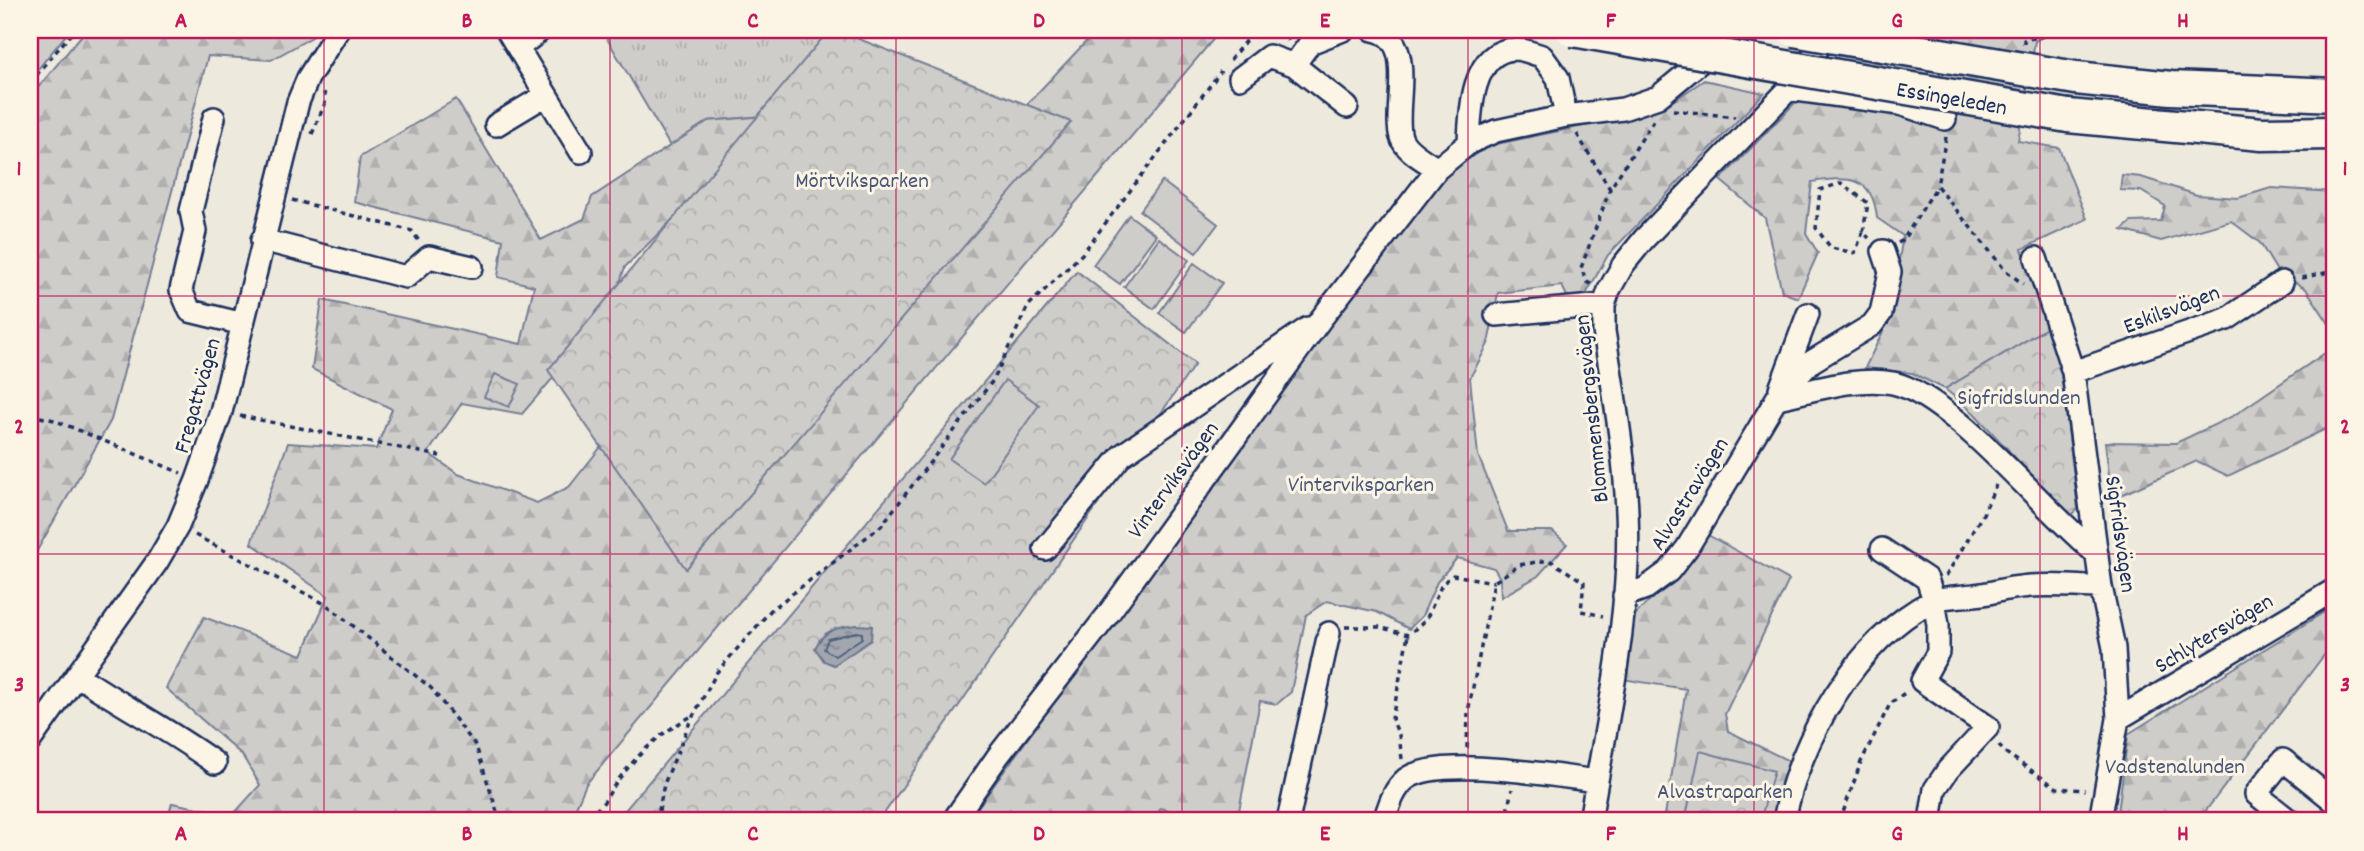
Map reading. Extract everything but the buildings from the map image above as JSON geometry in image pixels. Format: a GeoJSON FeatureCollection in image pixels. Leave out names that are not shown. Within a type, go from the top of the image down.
{"type":"FeatureCollection","features":[{"type":"Feature","properties":{"kind":"highway","name":"Essingeleden"},"geometry":{"type":"LineString","coordinates":[[1573,30],[2068,116],[2262,134],[2334,133]]}},
{"type":"Feature","properties":{"kind":"highway","name":"Essingeleden"},"geometry":{"type":"LineString","coordinates":[[1794,30],[2076,78],[2185,89],[2334,95]]}},
{"type":"Feature","properties":{"kind":"highway"},"geometry":{"type":"LineString","coordinates":[[2262,134],[2334,157]]}},
{"type":"Feature","properties":{"kind":"street","name":"Fregattvägen"},"geometry":{"type":"LineString","coordinates":[[30,741],[157,562],[178,526],[221,412],[273,195],[303,90],[338,30]]}},
{"type":"Feature","properties":{"kind":"street"},"geometry":{"type":"LineString","coordinates":[[541,30],[512,39],[581,152]]}},
{"type":"Feature","properties":{"kind":"street"},"geometry":{"type":"LineString","coordinates":[[1294,65],[1310,43],[1343,30]]}},
{"type":"Feature","properties":{"kind":"street"},"geometry":{"type":"LineString","coordinates":[[1373,30],[1380,31],[1392,42],[1400,58],[1401,137],[1412,151],[1437,169]]}},
{"type":"Feature","properties":{"kind":"street","name":"Vinterviksvägen"},"geometry":{"type":"LineString","coordinates":[[953,821],[998,756],[1106,617],[1321,319],[1437,169],[1469,143],[1496,131],[1566,116],[1623,108],[1658,97],[1739,30]]}},
{"type":"Feature","properties":{"kind":"street","name":"Blommensbergsvägen"},"geometry":{"type":"LineString","coordinates":[[1590,821],[1624,596],[1627,500],[1604,331],[1604,305],[1623,265],[1644,239],[1789,89],[1831,30]]}},
{"type":"Feature","properties":{"kind":"street"},"geometry":{"type":"LineString","coordinates":[[1469,143],[1469,123],[1480,71],[1494,54],[1516,49],[1542,55],[1558,78],[1566,116]]}},
{"type":"Feature","properties":{"kind":"street"},"geometry":{"type":"LineString","coordinates":[[1240,79],[1269,56],[1294,65],[1348,107]]}},
{"type":"Feature","properties":{"kind":"street"},"geometry":{"type":"LineString","coordinates":[[1789,89],[1900,104],[1945,120]]}},
{"type":"Feature","properties":{"kind":"street"},"geometry":{"type":"LineString","coordinates":[[496,125],[546,94]]}},
{"type":"Feature","properties":{"kind":"street"},"geometry":{"type":"LineString","coordinates":[[214,118],[191,211],[195,231],[181,290],[190,311],[243,324]]}},
{"type":"Feature","properties":{"kind":"street"},"geometry":{"type":"LineString","coordinates":[[262,240],[406,277],[429,257],[472,267]]}},
{"type":"Feature","properties":{"kind":"street"},"geometry":{"type":"LineString","coordinates":[[1777,398],[1811,362],[1877,319],[1890,272],[1883,251]]}},
{"type":"Feature","properties":{"kind":"street","name":"Sigfridsvägen"},"geometry":{"type":"LineString","coordinates":[[2036,258],[2051,296],[2073,372],[2101,587],[2115,648],[2118,719],[2100,821]]}},
{"type":"Feature","properties":{"kind":"street","name":"Eskilsvägen"},"geometry":{"type":"LineString","coordinates":[[2073,372],[2227,319],[2282,282]]}},
{"type":"Feature","properties":{"kind":"street"},"geometry":{"type":"LineString","coordinates":[[1496,315],[1604,305]]}},
{"type":"Feature","properties":{"kind":"street","name":"Alvastravägen"},"geometry":{"type":"LineString","coordinates":[[1624,596],[1646,588],[1668,571],[1687,548],[1777,398],[1808,314]]}},
{"type":"Feature","properties":{"kind":"street"},"geometry":{"type":"LineString","coordinates":[[1045,549],[1122,455],[1321,319]]}},
{"type":"Feature","properties":{"kind":"street"},"geometry":{"type":"LineString","coordinates":[[1777,398],[1852,383],[1893,383],[1937,404],[2068,530],[2097,554]]}},
{"type":"Feature","properties":{"kind":"street"},"geometry":{"type":"LineString","coordinates":[[1882,549],[1927,579],[1934,600],[1938,652],[1922,681],[1988,727],[1948,770],[1935,789],[1930,821]]}},
{"type":"Feature","properties":{"kind":"street"},"geometry":{"type":"LineString","coordinates":[[1784,821],[1790,791],[1802,756],[1838,686],[1885,637],[1934,600],[2022,586],[2101,587]]}},
{"type":"Feature","properties":{"kind":"street","name":"Schlytersvägen"},"geometry":{"type":"LineString","coordinates":[[2118,719],[2334,590]]}},
{"type":"Feature","properties":{"kind":"street"},"geometry":{"type":"LineString","coordinates":[[1288,821],[1329,633]]}},
{"type":"Feature","properties":{"kind":"street"},"geometry":{"type":"LineString","coordinates":[[77,675],[124,707],[169,729],[215,762]]}},
{"type":"Feature","properties":{"kind":"street"},"geometry":{"type":"LineString","coordinates":[[2290,821],[2256,794],[2283,761],[2334,802]]}},
{"type":"Feature","properties":{"kind":"street"},"geometry":{"type":"LineString","coordinates":[[1384,821],[1392,796],[1405,780],[1434,769],[1466,768],[1597,781]]}},
{"type":"Feature","properties":{"kind":"path"},"geometry":{"type":"LineString","coordinates":[[30,83],[74,30]]}},
{"type":"Feature","properties":{"kind":"path"},"geometry":{"type":"LineString","coordinates":[[657,821],[664,784],[694,715],[717,672],[771,610],[881,526],[994,379],[1028,306],[1082,254],[1254,30]]}},
{"type":"Feature","properties":{"kind":"path"},"geometry":{"type":"LineString","coordinates":[[2015,46],[2024,44],[2024,40],[2073,30]]}},
{"type":"Feature","properties":{"kind":"path"},"geometry":{"type":"LineString","coordinates":[[307,146],[326,101],[324,94]]}},
{"type":"Feature","properties":{"kind":"path"},"geometry":{"type":"LineString","coordinates":[[1667,109],[1742,118]]}},
{"type":"Feature","properties":{"kind":"path"},"geometry":{"type":"LineString","coordinates":[[1587,282],[1581,268],[1610,189],[1658,113]]}},
{"type":"Feature","properties":{"kind":"path"},"geometry":{"type":"LineString","coordinates":[[1566,116],[1610,189]]}},
{"type":"Feature","properties":{"kind":"path"},"geometry":{"type":"LineString","coordinates":[[1863,232],[1883,251],[1903,240],[1937,186],[1946,137],[1945,120]]}},
{"type":"Feature","properties":{"kind":"path"},"geometry":{"type":"LineString","coordinates":[[1842,183],[1868,203],[1863,232],[1855,253],[1831,248],[1816,228],[1820,190],[1842,183]]}},
{"type":"Feature","properties":{"kind":"path"},"geometry":{"type":"LineString","coordinates":[[1937,186],[2005,270],[2028,288],[2051,296]]}},
{"type":"Feature","properties":{"kind":"path"},"geometry":{"type":"LineString","coordinates":[[273,195],[412,230],[429,257]]}},
{"type":"Feature","properties":{"kind":"path"},"geometry":{"type":"LineString","coordinates":[[2282,282],[2334,271]]}},
{"type":"Feature","properties":{"kind":"path"},"geometry":{"type":"LineString","coordinates":[[221,412],[440,456]]}},
{"type":"Feature","properties":{"kind":"path"},"geometry":{"type":"LineString","coordinates":[[30,415],[54,420],[197,480]]}},
{"type":"Feature","properties":{"kind":"path"},"geometry":{"type":"LineString","coordinates":[[1956,559],[1983,514],[2004,467]]}},
{"type":"Feature","properties":{"kind":"path"},"geometry":{"type":"LineString","coordinates":[[178,526],[327,605],[431,688],[476,746],[500,821]]}},
{"type":"Feature","properties":{"kind":"path"},"geometry":{"type":"LineString","coordinates":[[1466,768],[1468,712],[1494,583],[1519,565],[1549,560],[1584,582],[1581,611],[1621,621]]}},
{"type":"Feature","properties":{"kind":"path"},"geometry":{"type":"LineString","coordinates":[[1405,780],[1399,735],[1392,719],[1408,635],[1426,620],[1442,584],[1454,575],[1494,583]]}},
{"type":"Feature","properties":{"kind":"path"},"geometry":{"type":"LineString","coordinates":[[1329,633],[1347,626],[1379,627],[1408,635]]}},
{"type":"Feature","properties":{"kind":"path"},"geometry":{"type":"LineString","coordinates":[[1840,821],[1861,762],[1890,704],[1922,681]]}},
{"type":"Feature","properties":{"kind":"path"},"geometry":{"type":"LineString","coordinates":[[578,821],[601,808],[620,777],[665,730],[694,715]]}},
{"type":"Feature","properties":{"kind":"path"},"geometry":{"type":"LineString","coordinates":[[2003,751],[2057,788],[2104,791]]}},
{"type":"Feature","properties":{"kind":"path"},"geometry":{"type":"LineString","coordinates":[[1506,821],[1516,772]]}},
{"type":"Feature","properties":{"kind":"green space"},"geometry":{"type":"Polygon","coordinates":[[[30,30],[70,30],[30,79],[30,30]]]}},
{"type":"Feature","properties":{"kind":"green space"},"geometry":{"type":"Polygon","coordinates":[[[86,30],[318,30],[312,37],[271,60],[208,56],[111,420],[30,563],[30,97],[86,30]]]}},
{"type":"Feature","properties":{"kind":"green space"},"geometry":{"type":"Polygon","coordinates":[[[602,30],[858,30],[799,113],[708,121],[670,146],[602,30]]]}},
{"type":"Feature","properties":{"kind":"green space","name":"Mörtviksparken"},"geometry":{"type":"Polygon","coordinates":[[[829,30],[836,30],[1071,122],[686,569],[548,370],[829,30]]]}},
{"type":"Feature","properties":{"kind":"green space"},"geometry":{"type":"Polygon","coordinates":[[[1097,30],[1221,30],[586,784],[570,821],[167,821],[172,803],[233,815],[260,785],[242,755],[166,688],[204,617],[302,655],[328,596],[251,543],[288,443],[376,449],[392,409],[312,369],[322,300],[521,344],[534,286],[498,277],[503,240],[354,202],[360,157],[456,99],[541,240],[584,219],[592,197],[708,121],[799,113],[690,202],[625,267],[610,312],[522,414],[462,403],[428,453],[458,474],[537,503],[569,487],[674,355],[961,174],[1097,30]]]}},
{"type":"Feature","properties":{"kind":"green space"},"geometry":{"type":"Polygon","coordinates":[[[1849,30],[2055,30],[2035,41],[2018,141],[2059,148],[2087,219],[2022,249],[2050,326],[1945,389],[1912,373],[1865,368],[1889,319],[1903,236],[1877,218],[1870,193],[1864,186],[1836,179],[1812,182],[1806,233],[1818,253],[1798,298],[1782,292],[1765,218],[1720,180],[1828,69],[1849,30]]]}},
{"type":"Feature","properties":{"kind":"green space","name":"Vinterviksparken"},"geometry":{"type":"Polygon","coordinates":[[[1704,80],[1764,93],[1608,255],[1585,296],[1567,296],[1562,286],[1498,293],[1488,344],[1470,378],[1478,455],[1508,531],[1552,531],[1567,544],[1538,576],[1501,597],[1500,578],[1494,568],[1457,558],[1437,582],[1422,616],[1409,629],[1377,612],[1327,601],[1306,615],[1291,692],[1277,704],[1260,701],[1237,821],[1207,821],[1160,808],[1157,821],[968,821],[1276,395],[1443,177],[1487,146],[1632,116],[1670,103],[1704,80]]]}},
{"type":"Feature","properties":{"kind":"green space"},"geometry":{"type":"Polygon","coordinates":[[[2122,175],[2141,177],[2197,195],[2238,198],[2271,188],[2334,192],[2334,331],[2306,289],[2277,271],[2260,243],[2231,221],[2161,241],[2122,230],[2131,222],[2161,221],[2165,206],[2141,191],[2120,190],[2122,175]]]}},
{"type":"Feature","properties":{"kind":"green space"},"geometry":{"type":"Polygon","coordinates":[[[1162,181],[1218,224],[1196,253],[1140,211],[1162,181]]]}},
{"type":"Feature","properties":{"kind":"green space"},"geometry":{"type":"Polygon","coordinates":[[[1129,215],[1156,235],[1120,284],[1093,265],[1129,215]]]}},
{"type":"Feature","properties":{"kind":"green space"},"geometry":{"type":"Polygon","coordinates":[[[1159,238],[1189,260],[1154,309],[1124,287],[1159,238]]]}},
{"type":"Feature","properties":{"kind":"green space"},"geometry":{"type":"Polygon","coordinates":[[[1194,263],[1222,283],[1186,332],[1159,313],[1194,263]]]}},
{"type":"Feature","properties":{"kind":"green space"},"geometry":{"type":"Polygon","coordinates":[[[1077,271],[1195,364],[879,821],[616,821],[1077,271]]]}},
{"type":"Feature","properties":{"kind":"green space","name":"Sigfridslunden"},"geometry":{"type":"Polygon","coordinates":[[[2050,326],[2061,373],[2078,509],[2070,517],[1974,413],[1945,389],[2050,326]]]}},
{"type":"Feature","properties":{"kind":"green space"},"geometry":{"type":"Polygon","coordinates":[[[2334,347],[2334,425],[2228,476],[2197,461],[2112,499],[2105,442],[2176,443],[2233,416],[2334,347]]]}},
{"type":"Feature","properties":{"kind":"green space"},"geometry":{"type":"Polygon","coordinates":[[[495,374],[520,384],[509,407],[484,397],[495,374]]]}},
{"type":"Feature","properties":{"kind":"green space"},"geometry":{"type":"Polygon","coordinates":[[[1005,380],[1039,405],[984,483],[949,459],[1005,380]]]}},
{"type":"Feature","properties":{"kind":"green space"},"geometry":{"type":"Polygon","coordinates":[[[1708,535],[1789,580],[1725,714],[1728,731],[1791,762],[1774,821],[1664,821],[1686,689],[1622,679],[1634,616],[1695,554],[1708,535]]]}},
{"type":"Feature","properties":{"kind":"green space","name":"Vadstenalunden"},"geometry":{"type":"Polygon","coordinates":[[[2334,606],[2334,642],[2198,821],[2117,821],[2128,734],[2334,606]]]}},
{"type":"Feature","properties":{"kind":"green space","name":"Alvastraparken"},"geometry":{"type":"Polygon","coordinates":[[[1700,751],[1774,771],[1760,821],[1685,821],[1700,751]]]}},
{"type":"Feature","properties":{"kind":"water"},"geometry":{"type":"Polygon","coordinates":[[[872,626],[871,640],[834,665],[824,661],[815,648],[822,637],[837,628],[872,626]]]}}]}
